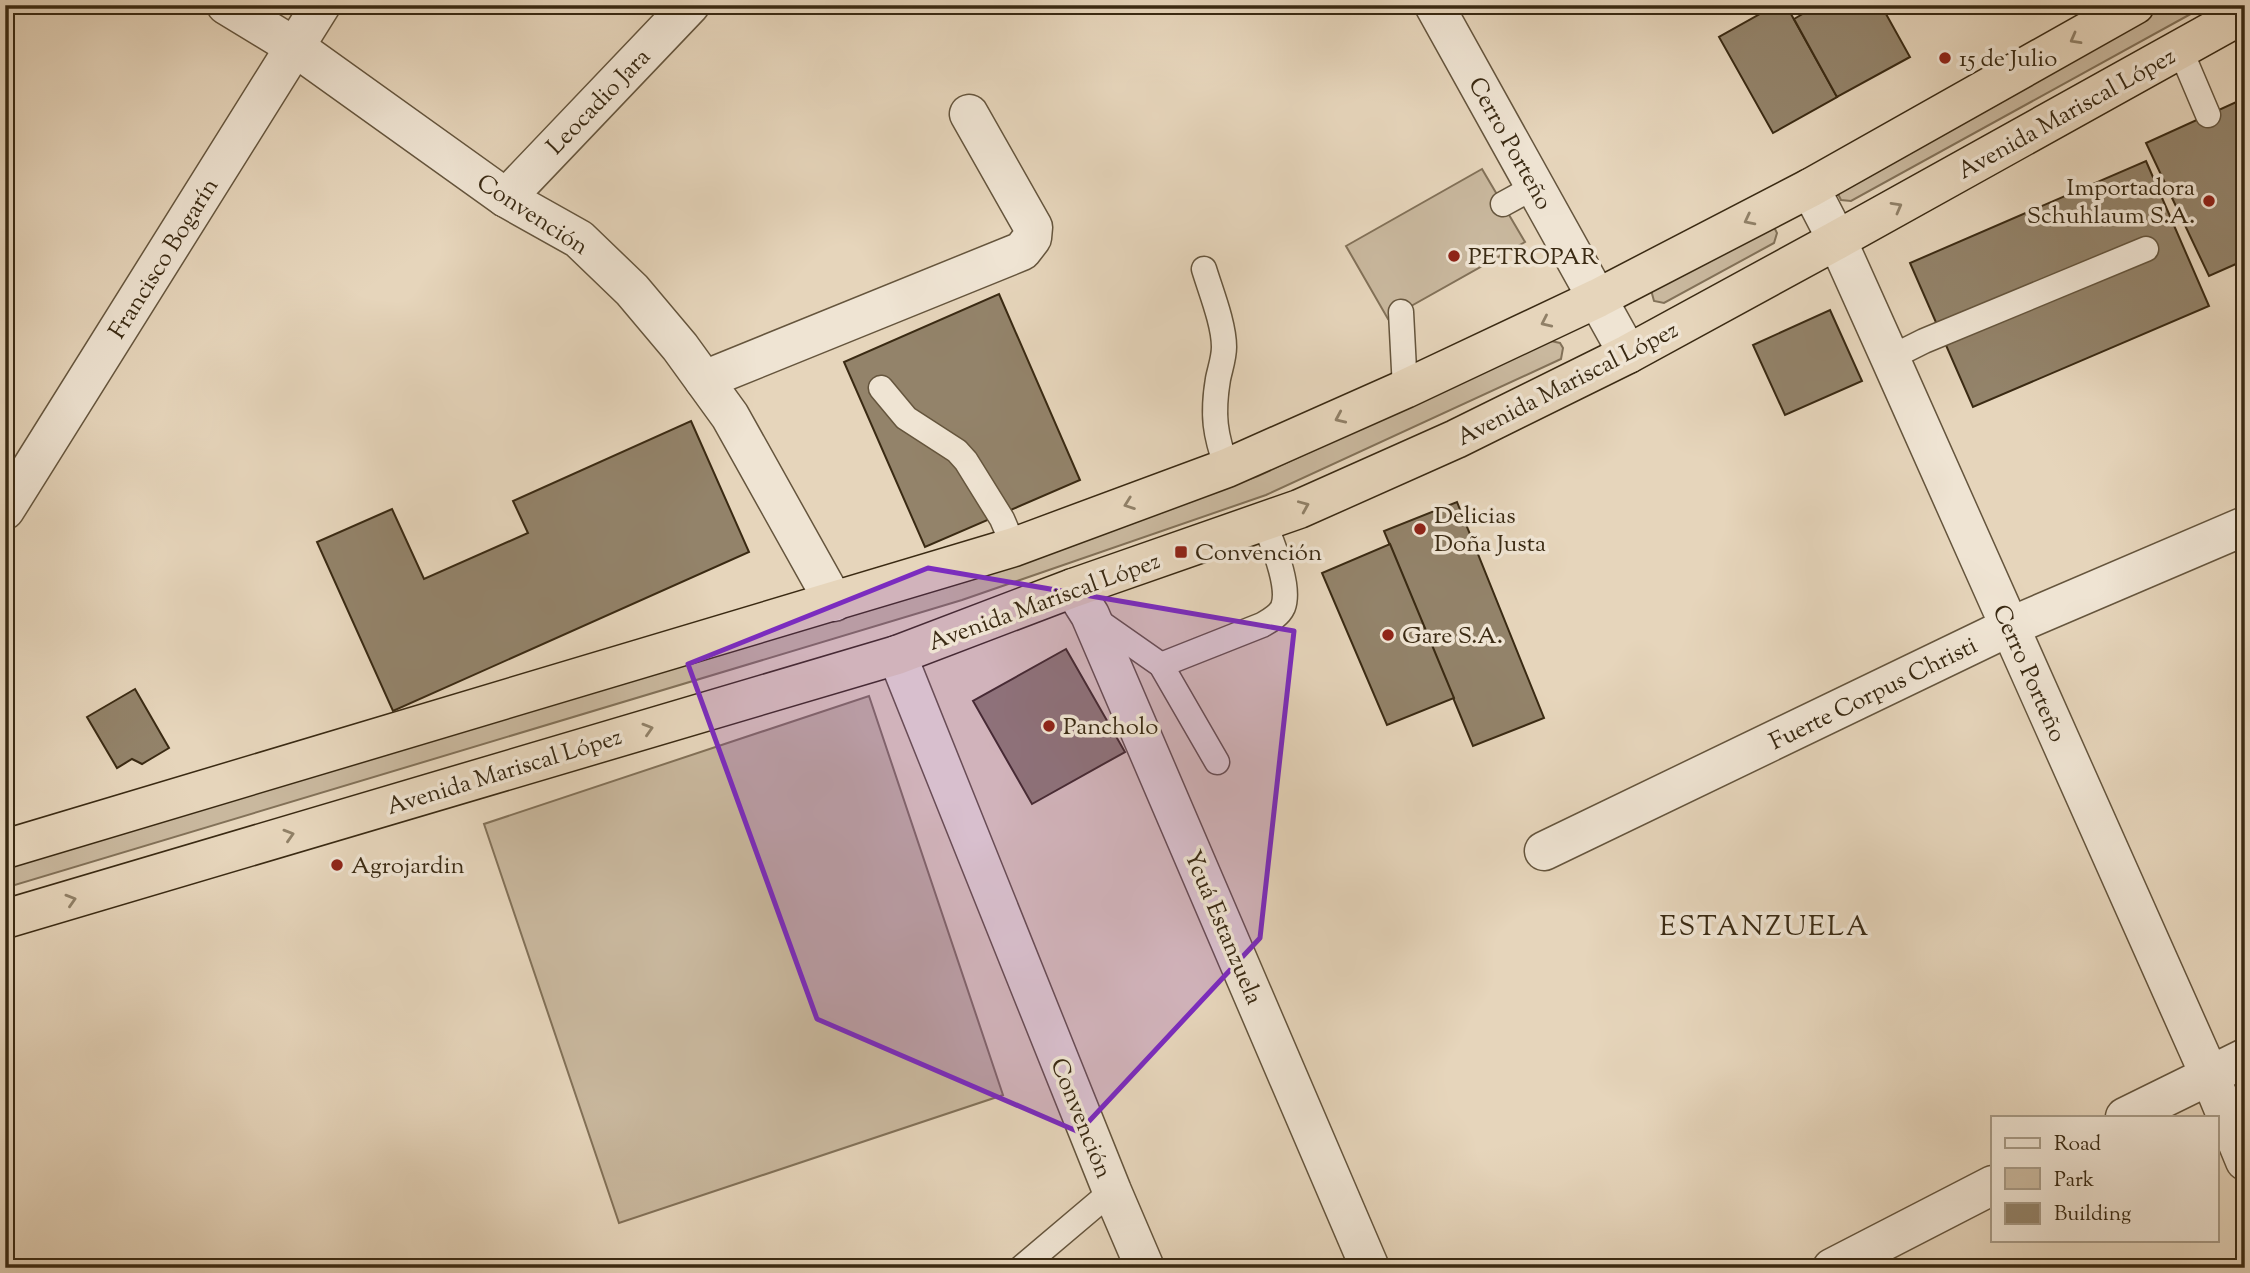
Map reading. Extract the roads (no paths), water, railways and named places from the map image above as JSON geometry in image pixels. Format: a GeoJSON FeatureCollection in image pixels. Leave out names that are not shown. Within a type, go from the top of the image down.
{"type":"FeatureCollection","features":[{"type":"Feature","properties":{"kind":"highway"},"geometry":{"type":"LineString","coordinates":[[5,849],[1013,547],[1227,468],[1405,389],[1598,298],[1810,188],[2135,5]]}},
{"type":"Feature","properties":{"kind":"highway","name":"Avenida Mariscal López"},"geometry":{"type":"LineString","coordinates":[[5,919],[1082,602],[1456,439],[1628,354],[2245,13]]}},
{"type":"Feature","properties":{"kind":"street","name":"Convención"},"geometry":{"type":"LineString","coordinates":[[226,5],[295,47],[506,198],[579,239],[632,290],[680,347],[730,416],[834,602]]}},
{"type":"Feature","properties":{"kind":"street","name":"Francisco Bogarín"},"geometry":{"type":"LineString","coordinates":[[5,510],[321,5]]}},
{"type":"Feature","properties":{"kind":"street","name":"Leocadio Jara"},"geometry":{"type":"LineString","coordinates":[[506,198],[690,5]]}},
{"type":"Feature","properties":{"kind":"street","name":"Cerro Porteño"},"geometry":{"type":"LineString","coordinates":[[1434,5],[1628,354]]}},
{"type":"Feature","properties":{"kind":"street"},"geometry":{"type":"LineString","coordinates":[[704,380],[1023,251],[1032,238],[1033,227],[969,114]]}},
{"type":"Feature","properties":{"kind":"street","name":"Cerro Porteño"},"geometry":{"type":"LineString","coordinates":[[1810,188],[1837,240],[1890,358],[2209,1074],[2245,1161]]}},
{"type":"Feature","properties":{"kind":"street","name":"Fuerte Corpus Christi"},"geometry":{"type":"LineString","coordinates":[[1544,851],[2009,627],[2245,526]]}},
{"type":"Feature","properties":{"kind":"street","name":"Ycuá Estanzuela"},"geometry":{"type":"LineString","coordinates":[[1082,602],[1370,1268]]}},
{"type":"Feature","properties":{"kind":"street","name":"Convención"},"geometry":{"type":"LineString","coordinates":[[897,655],[1145,1268]]}},
{"type":"Feature","properties":{"kind":"street"},"geometry":{"type":"LineString","coordinates":[[2127,1116],[2245,1058]]}},
{"type":"Feature","properties":{"kind":"street"},"geometry":{"type":"LineString","coordinates":[[1832,1268],[1991,1186]]}},
{"type":"Feature","properties":{"kind":"lane"},"geometry":{"type":"LineString","coordinates":[[2180,49],[2208,114]]}},
{"type":"Feature","properties":{"kind":"lane"},"geometry":{"type":"LineString","coordinates":[[1503,204],[1536,186]]}},
{"type":"Feature","properties":{"kind":"lane"},"geometry":{"type":"LineString","coordinates":[[1890,358],[1924,341],[2146,249]]}},
{"type":"Feature","properties":{"kind":"lane"},"geometry":{"type":"LineString","coordinates":[[1204,269],[1223,334],[1224,348],[1214,416],[1218,444],[1227,468]]}},
{"type":"Feature","properties":{"kind":"lane"},"geometry":{"type":"LineString","coordinates":[[1401,312],[1405,389]]}},
{"type":"Feature","properties":{"kind":"lane"},"geometry":{"type":"LineString","coordinates":[[881,388],[906,418],[957,451],[966,461],[1002,519],[1013,547]]}},
{"type":"Feature","properties":{"kind":"lane"},"geometry":{"type":"LineString","coordinates":[[1161,665],[1262,625],[1275,617],[1283,607],[1284,584],[1279,560],[1264,523]]}},
{"type":"Feature","properties":{"kind":"lane"},"geometry":{"type":"LineString","coordinates":[[1082,602],[1161,665],[1217,762]]}},
{"type":"Feature","properties":{"kind":"lane"},"geometry":{"type":"LineString","coordinates":[[1021,1268],[1112,1191]]}},
{"type":"Feature","properties":{"kind":"place","name":"15 de Julio"},"geometry":{"type":"Point","coordinates":[1945,58]}},
{"type":"Feature","properties":{"kind":"place","name":"Importadora Schuhlaum S.A."},"geometry":{"type":"Point","coordinates":[2209,201]}},
{"type":"Feature","properties":{"kind":"place","name":"PETROPAR"},"geometry":{"type":"Point","coordinates":[1454,256]}},
{"type":"Feature","properties":{"kind":"place","name":"Delicias Doña Justa"},"geometry":{"type":"Point","coordinates":[1420,529]}},
{"type":"Feature","properties":{"kind":"place","name":"Convención"},"geometry":{"type":"Point","coordinates":[1181,552]}},
{"type":"Feature","properties":{"kind":"place","name":"Gare S.A."},"geometry":{"type":"Point","coordinates":[1388,635]}},
{"type":"Feature","properties":{"kind":"place","name":"Pancholo"},"geometry":{"type":"Point","coordinates":[1049,726]}},
{"type":"Feature","properties":{"kind":"place","name":"Agrojardin"},"geometry":{"type":"Point","coordinates":[337,865]}},
{"type":"Feature","properties":{"kind":"district","name":"ESTANZUELA"},"geometry":{"type":"Point","coordinates":[1765,925]}}]}
